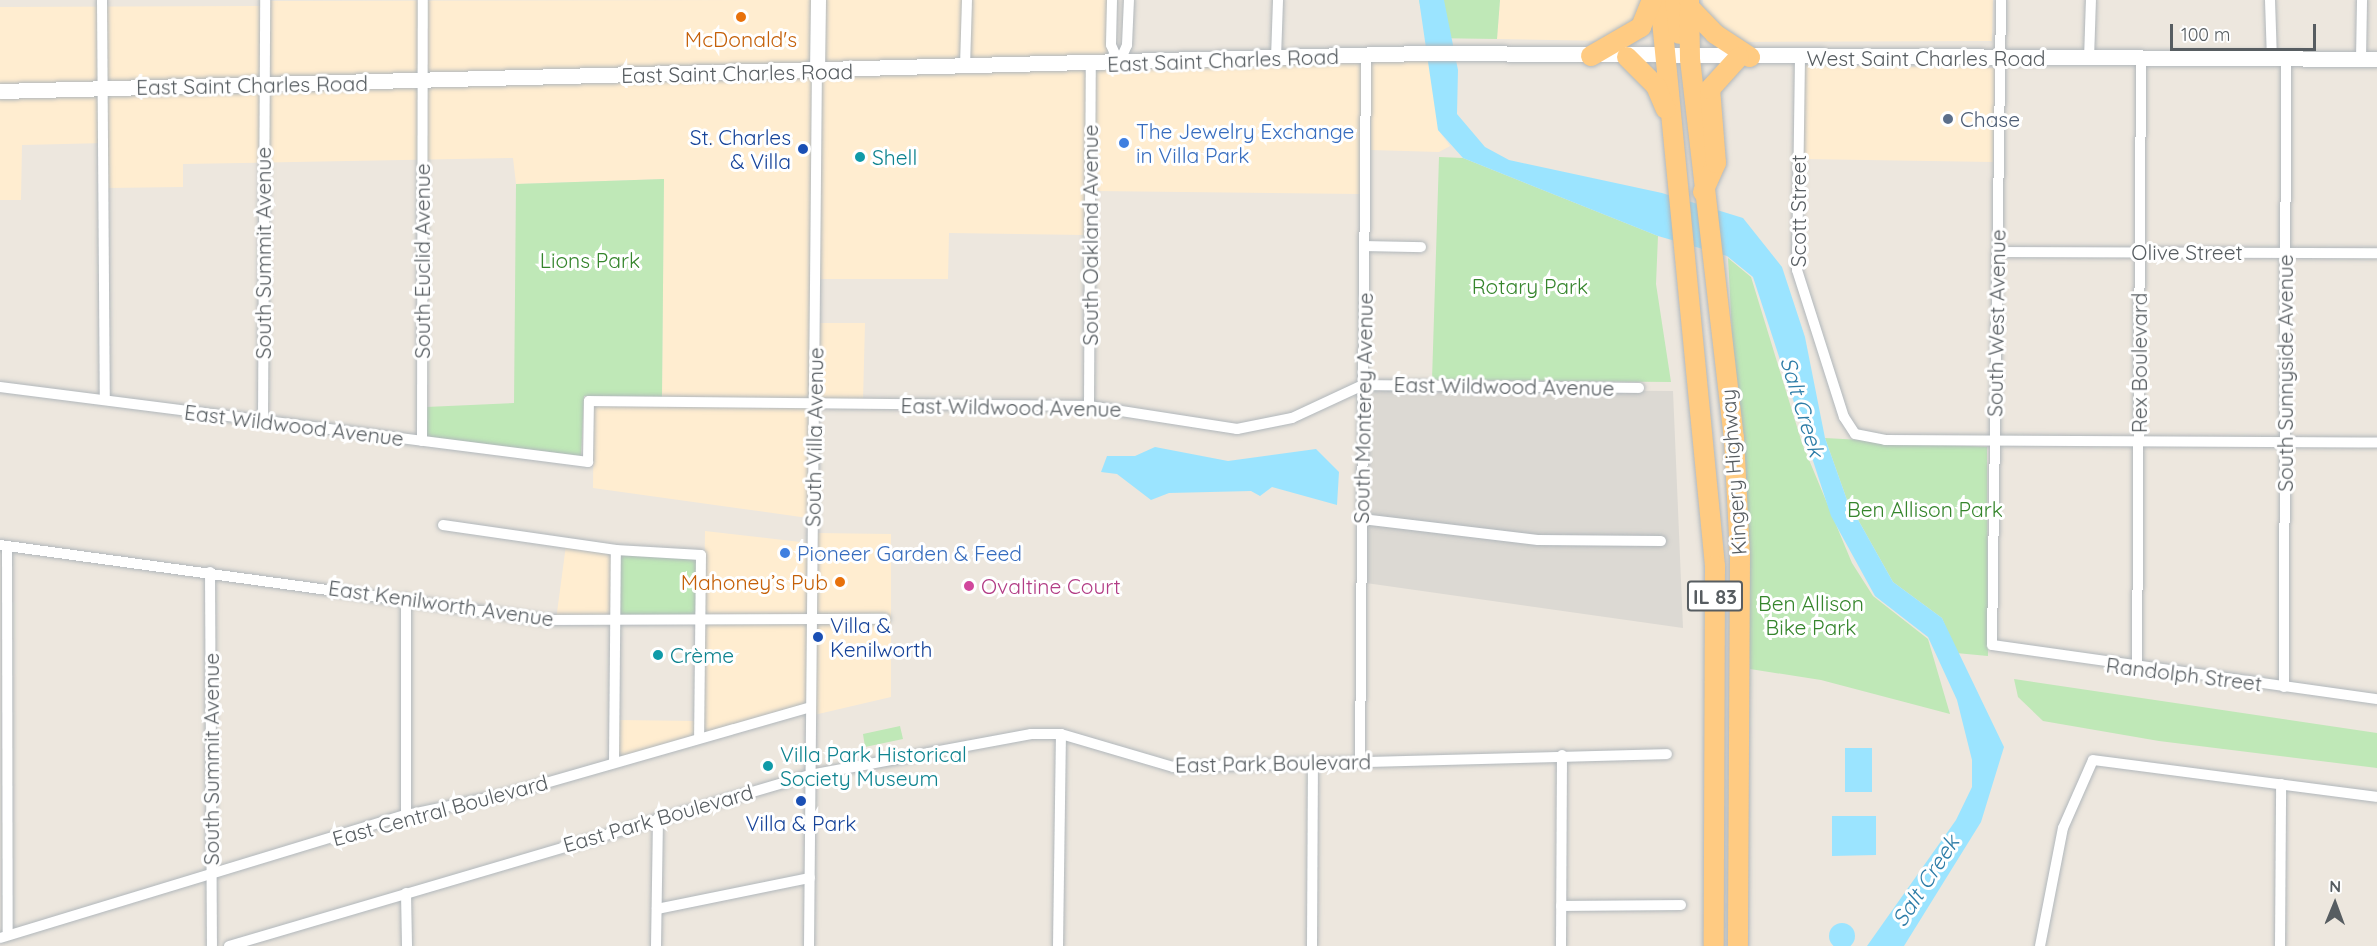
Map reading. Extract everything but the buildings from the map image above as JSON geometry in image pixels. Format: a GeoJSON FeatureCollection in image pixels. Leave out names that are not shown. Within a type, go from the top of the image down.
{"type":"FeatureCollection","features":[{"type":"Feature","properties":{"kind":"highway"},"geometry":{"type":"LineString","coordinates":[[1591,56],[1641,27],[1652,0]]}},
{"type":"Feature","properties":{"kind":"highway","name":"Kingery Highway"},"geometry":{"type":"LineString","coordinates":[[1660,0],[1716,566],[1714,946]]}},
{"type":"Feature","properties":{"kind":"highway"},"geometry":{"type":"LineString","coordinates":[[1685,2],[1715,34],[1744,57],[1710,89],[1716,163],[1704,197]]}},
{"type":"Feature","properties":{"kind":"highway","name":"Kingery Highway"},"geometry":{"type":"LineString","coordinates":[[1685,2],[1710,256],[1734,438],[1740,555],[1738,946]]}},
{"type":"Feature","properties":{"kind":"highway"},"geometry":{"type":"LineString","coordinates":[[1627,57],[1656,86],[1671,121]]}},
{"type":"Feature","properties":{"kind":"main road"},"geometry":{"type":"LineString","coordinates":[[817,72],[818,0]]}},
{"type":"Feature","properties":{"kind":"main road","name":"East Saint Charles Road"},"geometry":{"type":"LineString","coordinates":[[0,91],[817,72],[1475,53]]}},
{"type":"Feature","properties":{"kind":"main road","name":"West Saint Charles Road"},"geometry":{"type":"LineString","coordinates":[[1475,53],[1666,58],[2377,59]]}},
{"type":"Feature","properties":{"kind":"street"},"geometry":{"type":"LineString","coordinates":[[102,0],[99,89],[105,400]]}},
{"type":"Feature","properties":{"kind":"street","name":"South Summit Avenue"},"geometry":{"type":"LineString","coordinates":[[263,420],[265,0]]}},
{"type":"Feature","properties":{"kind":"street","name":"South Euclid Avenue"},"geometry":{"type":"LineString","coordinates":[[422,441],[423,0]]}},
{"type":"Feature","properties":{"kind":"street"},"geometry":{"type":"LineString","coordinates":[[965,67],[967,0]]}},
{"type":"Feature","properties":{"kind":"street"},"geometry":{"type":"LineString","coordinates":[[1112,0],[1111,45],[1119,63]]}},
{"type":"Feature","properties":{"kind":"street"},"geometry":{"type":"LineString","coordinates":[[1119,63],[1127,45],[1129,0]]}},
{"type":"Feature","properties":{"kind":"street"},"geometry":{"type":"LineString","coordinates":[[1276,58],[1278,0]]}},
{"type":"Feature","properties":{"kind":"street","name":"South West Avenue"},"geometry":{"type":"LineString","coordinates":[[1992,645],[2001,0]]}},
{"type":"Feature","properties":{"kind":"street"},"geometry":{"type":"LineString","coordinates":[[2089,59],[2091,0]]}},
{"type":"Feature","properties":{"kind":"street","name":"South Sunnyside Avenue"},"geometry":{"type":"LineString","coordinates":[[2270,0],[2279,59],[2285,252],[2283,687]]}},
{"type":"Feature","properties":{"kind":"street"},"geometry":{"type":"LineString","coordinates":[[2361,59],[2362,0]]}},
{"type":"Feature","properties":{"kind":"street","name":"South Monterey Avenue"},"geometry":{"type":"LineString","coordinates":[[1360,761],[1366,55]]}},
{"type":"Feature","properties":{"kind":"street","name":"Scott Street"},"geometry":{"type":"LineString","coordinates":[[1800,57],[1797,270],[1850,429],[1874,439],[1994,439]]}},
{"type":"Feature","properties":{"kind":"street","name":"Rex Boulevard"},"geometry":{"type":"LineString","coordinates":[[2137,668],[2141,58]]}},
{"type":"Feature","properties":{"kind":"street","name":"South Oakland Avenue"},"geometry":{"type":"LineString","coordinates":[[1089,406],[1091,63]]}},
{"type":"Feature","properties":{"kind":"street","name":"South Villa Avenue"},"geometry":{"type":"LineString","coordinates":[[809,946],[817,72]]}},
{"type":"Feature","properties":{"kind":"street"},"geometry":{"type":"LineString","coordinates":[[1366,246],[1421,247]]}},
{"type":"Feature","properties":{"kind":"street","name":"Olive Street"},"geometry":{"type":"LineString","coordinates":[[1997,252],[2377,253]]}},
{"type":"Feature","properties":{"kind":"street","name":"East Wildwood Avenue"},"geometry":{"type":"LineString","coordinates":[[0,387],[588,462],[589,401],[1089,406],[1237,429],[1292,418],[1363,385],[1639,388]]}},
{"type":"Feature","properties":{"kind":"street"},"geometry":{"type":"LineString","coordinates":[[1994,439],[2377,443]]}},
{"type":"Feature","properties":{"kind":"street"},"geometry":{"type":"LineString","coordinates":[[1362,519],[1538,540],[1660,541]]}},
{"type":"Feature","properties":{"kind":"street"},"geometry":{"type":"LineString","coordinates":[[443,525],[616,550],[701,555],[699,737]]}},
{"type":"Feature","properties":{"kind":"street"},"geometry":{"type":"LineString","coordinates":[[3,545],[4,937]]}},
{"type":"Feature","properties":{"kind":"street","name":"East Kenilworth Avenue"},"geometry":{"type":"LineString","coordinates":[[3,545],[546,620],[812,622],[885,619]]}},
{"type":"Feature","properties":{"kind":"street"},"geometry":{"type":"LineString","coordinates":[[614,762],[616,550]]}},
{"type":"Feature","properties":{"kind":"street","name":"South Summit Avenue"},"geometry":{"type":"LineString","coordinates":[[210,572],[212,946]]}},
{"type":"Feature","properties":{"kind":"street"},"geometry":{"type":"LineString","coordinates":[[406,599],[406,815]]}},
{"type":"Feature","properties":{"kind":"street","name":"Randolph Street"},"geometry":{"type":"LineString","coordinates":[[1992,645],[2137,668],[2377,699]]}},
{"type":"Feature","properties":{"kind":"street","name":"East Central Boulevard"},"geometry":{"type":"LineString","coordinates":[[4,937],[406,815],[511,793],[699,737],[811,707]]}},
{"type":"Feature","properties":{"kind":"street","name":"East Park Boulevard"},"geometry":{"type":"LineString","coordinates":[[229,946],[810,774],[1031,734],[1061,734],[1173,767],[1667,754]]}},
{"type":"Feature","properties":{"kind":"street"},"geometry":{"type":"LineString","coordinates":[[1058,946],[1061,734]]}},
{"type":"Feature","properties":{"kind":"street"},"geometry":{"type":"LineString","coordinates":[[1561,946],[1562,755]]}},
{"type":"Feature","properties":{"kind":"street"},"geometry":{"type":"LineString","coordinates":[[2040,946],[2056,852],[2083,773],[2093,760],[2377,797]]}},
{"type":"Feature","properties":{"kind":"street"},"geometry":{"type":"LineString","coordinates":[[1312,946],[1313,763]]}},
{"type":"Feature","properties":{"kind":"street"},"geometry":{"type":"LineString","coordinates":[[2280,946],[2281,784]]}},
{"type":"Feature","properties":{"kind":"street"},"geometry":{"type":"LineString","coordinates":[[656,946],[658,818]]}},
{"type":"Feature","properties":{"kind":"street"},"geometry":{"type":"LineString","coordinates":[[657,909],[810,878]]}},
{"type":"Feature","properties":{"kind":"street"},"geometry":{"type":"LineString","coordinates":[[406,893],[406,946]]}},
{"type":"Feature","properties":{"kind":"street"},"geometry":{"type":"LineString","coordinates":[[1561,906],[1681,904]]}},
{"type":"Feature","properties":{"kind":"shaded area"},"geometry":{"type":"Polygon","coordinates":[[[816,0],[815,68],[266,82],[267,1],[816,0]]]}},
{"type":"Feature","properties":{"kind":"shaded area"},"geometry":{"type":"Polygon","coordinates":[[[823,0],[1116,0],[1114,58],[821,68],[823,0]]]}},
{"type":"Feature","properties":{"kind":"shaded area"},"geometry":{"type":"Polygon","coordinates":[[[1500,0],[1646,0],[1644,16],[1608,41],[1497,39],[1500,0]]]}},
{"type":"Feature","properties":{"kind":"shaded area"},"geometry":{"type":"Polygon","coordinates":[[[1703,0],[1993,0],[1992,41],[1741,42],[1704,14],[1703,0]]]}},
{"type":"Feature","properties":{"kind":"shaded area"},"geometry":{"type":"Polygon","coordinates":[[[263,6],[261,82],[0,88],[0,7],[263,6]]]}},
{"type":"Feature","properties":{"kind":"shaded area"},"geometry":{"type":"Polygon","coordinates":[[[1432,59],[1438,130],[1450,146],[1439,152],[1371,150],[1371,60],[1432,59]]]}},
{"type":"Feature","properties":{"kind":"shaded area"},"geometry":{"type":"Polygon","coordinates":[[[1361,60],[1360,194],[1094,191],[1095,68],[1361,60]]]}},
{"type":"Feature","properties":{"kind":"shaded area"},"geometry":{"type":"Polygon","coordinates":[[[1804,65],[1995,68],[1993,162],[1803,159],[1804,65]]]}},
{"type":"Feature","properties":{"kind":"shaded area"},"geometry":{"type":"Polygon","coordinates":[[[1088,66],[1086,235],[949,233],[948,279],[820,279],[822,75],[1088,66]]]}},
{"type":"Feature","properties":{"kind":"shaded area"},"geometry":{"type":"Polygon","coordinates":[[[812,76],[811,400],[662,397],[664,179],[516,184],[513,158],[183,164],[183,187],[106,188],[106,143],[22,145],[21,200],[0,200],[0,95],[812,76]]]}},
{"type":"Feature","properties":{"kind":"shaded area"},"geometry":{"type":"Polygon","coordinates":[[[820,323],[865,323],[863,401],[817,401],[820,323]]]}},
{"type":"Feature","properties":{"kind":"shaded area"},"geometry":{"type":"Polygon","coordinates":[[[1367,389],[1673,391],[1683,628],[1366,583],[1367,389]]]}},
{"type":"Feature","properties":{"kind":"shaded area"},"geometry":{"type":"Polygon","coordinates":[[[594,405],[810,407],[808,518],[593,488],[594,405]]]}},
{"type":"Feature","properties":{"kind":"shaded area"},"geometry":{"type":"Polygon","coordinates":[[[705,531],[809,543],[808,705],[702,734],[705,531]]]}},
{"type":"Feature","properties":{"kind":"shaded area"},"geometry":{"type":"Polygon","coordinates":[[[816,533],[891,534],[891,697],[814,715],[816,533]]]}},
{"type":"Feature","properties":{"kind":"shaded area"},"geometry":{"type":"Polygon","coordinates":[[[566,545],[613,553],[611,620],[556,620],[566,545]]]}},
{"type":"Feature","properties":{"kind":"shaded area"},"geometry":{"type":"Polygon","coordinates":[[[617,720],[697,721],[697,734],[617,759],[617,720]]]}},
{"type":"Feature","properties":{"kind":"green space"},"geometry":{"type":"Polygon","coordinates":[[[1419,0],[1500,0],[1497,39],[1428,38],[1419,0]]]}},
{"type":"Feature","properties":{"kind":"green space","name":"Rotary Park"},"geometry":{"type":"Polygon","coordinates":[[[1439,157],[1463,158],[1658,236],[1656,284],[1671,382],[1432,380],[1439,157]]]}},
{"type":"Feature","properties":{"kind":"green space","name":"Lions Park"},"geometry":{"type":"Polygon","coordinates":[[[664,179],[662,397],[584,396],[581,456],[426,437],[426,407],[514,403],[516,184],[664,179]]]}},
{"type":"Feature","properties":{"kind":"green space","name":"Ben Allison Bike Park"},"geometry":{"type":"Polygon","coordinates":[[[1728,258],[1751,277],[1802,443],[1852,563],[1873,596],[1928,639],[1950,714],[1821,680],[1750,669],[1728,258]]]}},
{"type":"Feature","properties":{"kind":"green space","name":"Ben Allison Park"},"geometry":{"type":"Polygon","coordinates":[[[1825,438],[1987,447],[1988,656],[1956,653],[1942,618],[1893,582],[1847,500],[1825,438]]]}},
{"type":"Feature","properties":{"kind":"green space"},"geometry":{"type":"Polygon","coordinates":[[[619,554],[698,557],[697,619],[618,618],[619,554]]]}},
{"type":"Feature","properties":{"kind":"green space"},"geometry":{"type":"Polygon","coordinates":[[[2014,679],[2377,733],[2377,768],[2159,741],[2043,721],[2018,697],[2014,679]]]}},
{"type":"Feature","properties":{"kind":"green space"},"geometry":{"type":"Polygon","coordinates":[[[900,726],[903,739],[865,747],[863,734],[900,726]]]}},
{"type":"Feature","properties":{"kind":"water","name":"Salt Creek"},"geometry":{"type":"Polygon","coordinates":[[[1419,0],[1444,0],[1458,70],[1457,114],[1485,147],[1509,160],[1662,193],[1743,218],[1782,267],[1805,337],[1825,438],[1847,500],[1893,582],[1942,618],[2004,747],[1981,822],[1904,946],[1867,946],[1956,820],[1972,787],[1972,760],[1957,700],[1928,637],[1875,596],[1831,516],[1753,277],[1727,256],[1658,236],[1463,158],[1438,130],[1419,0]]]}},
{"type":"Feature","properties":{"kind":"water"},"geometry":{"type":"Polygon","coordinates":[[[1155,447],[1228,461],[1316,449],[1339,472],[1337,505],[1272,487],[1260,496],[1251,491],[1169,493],[1151,500],[1117,474],[1101,472],[1107,456],[1135,456],[1155,447]]]}},
{"type":"Feature","properties":{"kind":"water"},"geometry":{"type":"Polygon","coordinates":[[[1845,748],[1872,748],[1872,792],[1845,792],[1845,748]]]}},
{"type":"Feature","properties":{"kind":"water"},"geometry":{"type":"Polygon","coordinates":[[[1832,816],[1876,816],[1876,855],[1832,856],[1832,816]]]}},
{"type":"Feature","properties":{"kind":"water"},"geometry":{"type":"Polygon","coordinates":[[[1842,923],[1851,927],[1855,936],[1851,945],[1842,949],[1833,945],[1829,936],[1833,927],[1842,923]]]}},
{"type":"Feature","properties":{"kind":"place","name":"McDonald's"},"geometry":{"type":"Point","coordinates":[741,17]}},
{"type":"Feature","properties":{"kind":"place","name":"Chase"},"geometry":{"type":"Point","coordinates":[1948,119]}},
{"type":"Feature","properties":{"kind":"place","name":"The Jewelry Exchange in Villa Park"},"geometry":{"type":"Point","coordinates":[1124,143]}},
{"type":"Feature","properties":{"kind":"place","name":"St. Charles & Villa"},"geometry":{"type":"Point","coordinates":[803,149]}},
{"type":"Feature","properties":{"kind":"place","name":"Shell"},"geometry":{"type":"Point","coordinates":[860,157]}},
{"type":"Feature","properties":{"kind":"place","name":"Pioneer Garden & Feed"},"geometry":{"type":"Point","coordinates":[785,553]}},
{"type":"Feature","properties":{"kind":"place","name":"Mahoney’s Pub"},"geometry":{"type":"Point","coordinates":[840,582]}},
{"type":"Feature","properties":{"kind":"place","name":"Ovaltine Court"},"geometry":{"type":"Point","coordinates":[969,586]}},
{"type":"Feature","properties":{"kind":"place","name":"Villa & Kenilworth"},"geometry":{"type":"Point","coordinates":[818,637]}},
{"type":"Feature","properties":{"kind":"place","name":"Crème"},"geometry":{"type":"Point","coordinates":[658,655]}},
{"type":"Feature","properties":{"kind":"place","name":"Villa Park Historical Society Museum"},"geometry":{"type":"Point","coordinates":[768,766]}},
{"type":"Feature","properties":{"kind":"place","name":"Villa & Park"},"geometry":{"type":"Point","coordinates":[801,801]}}]}
